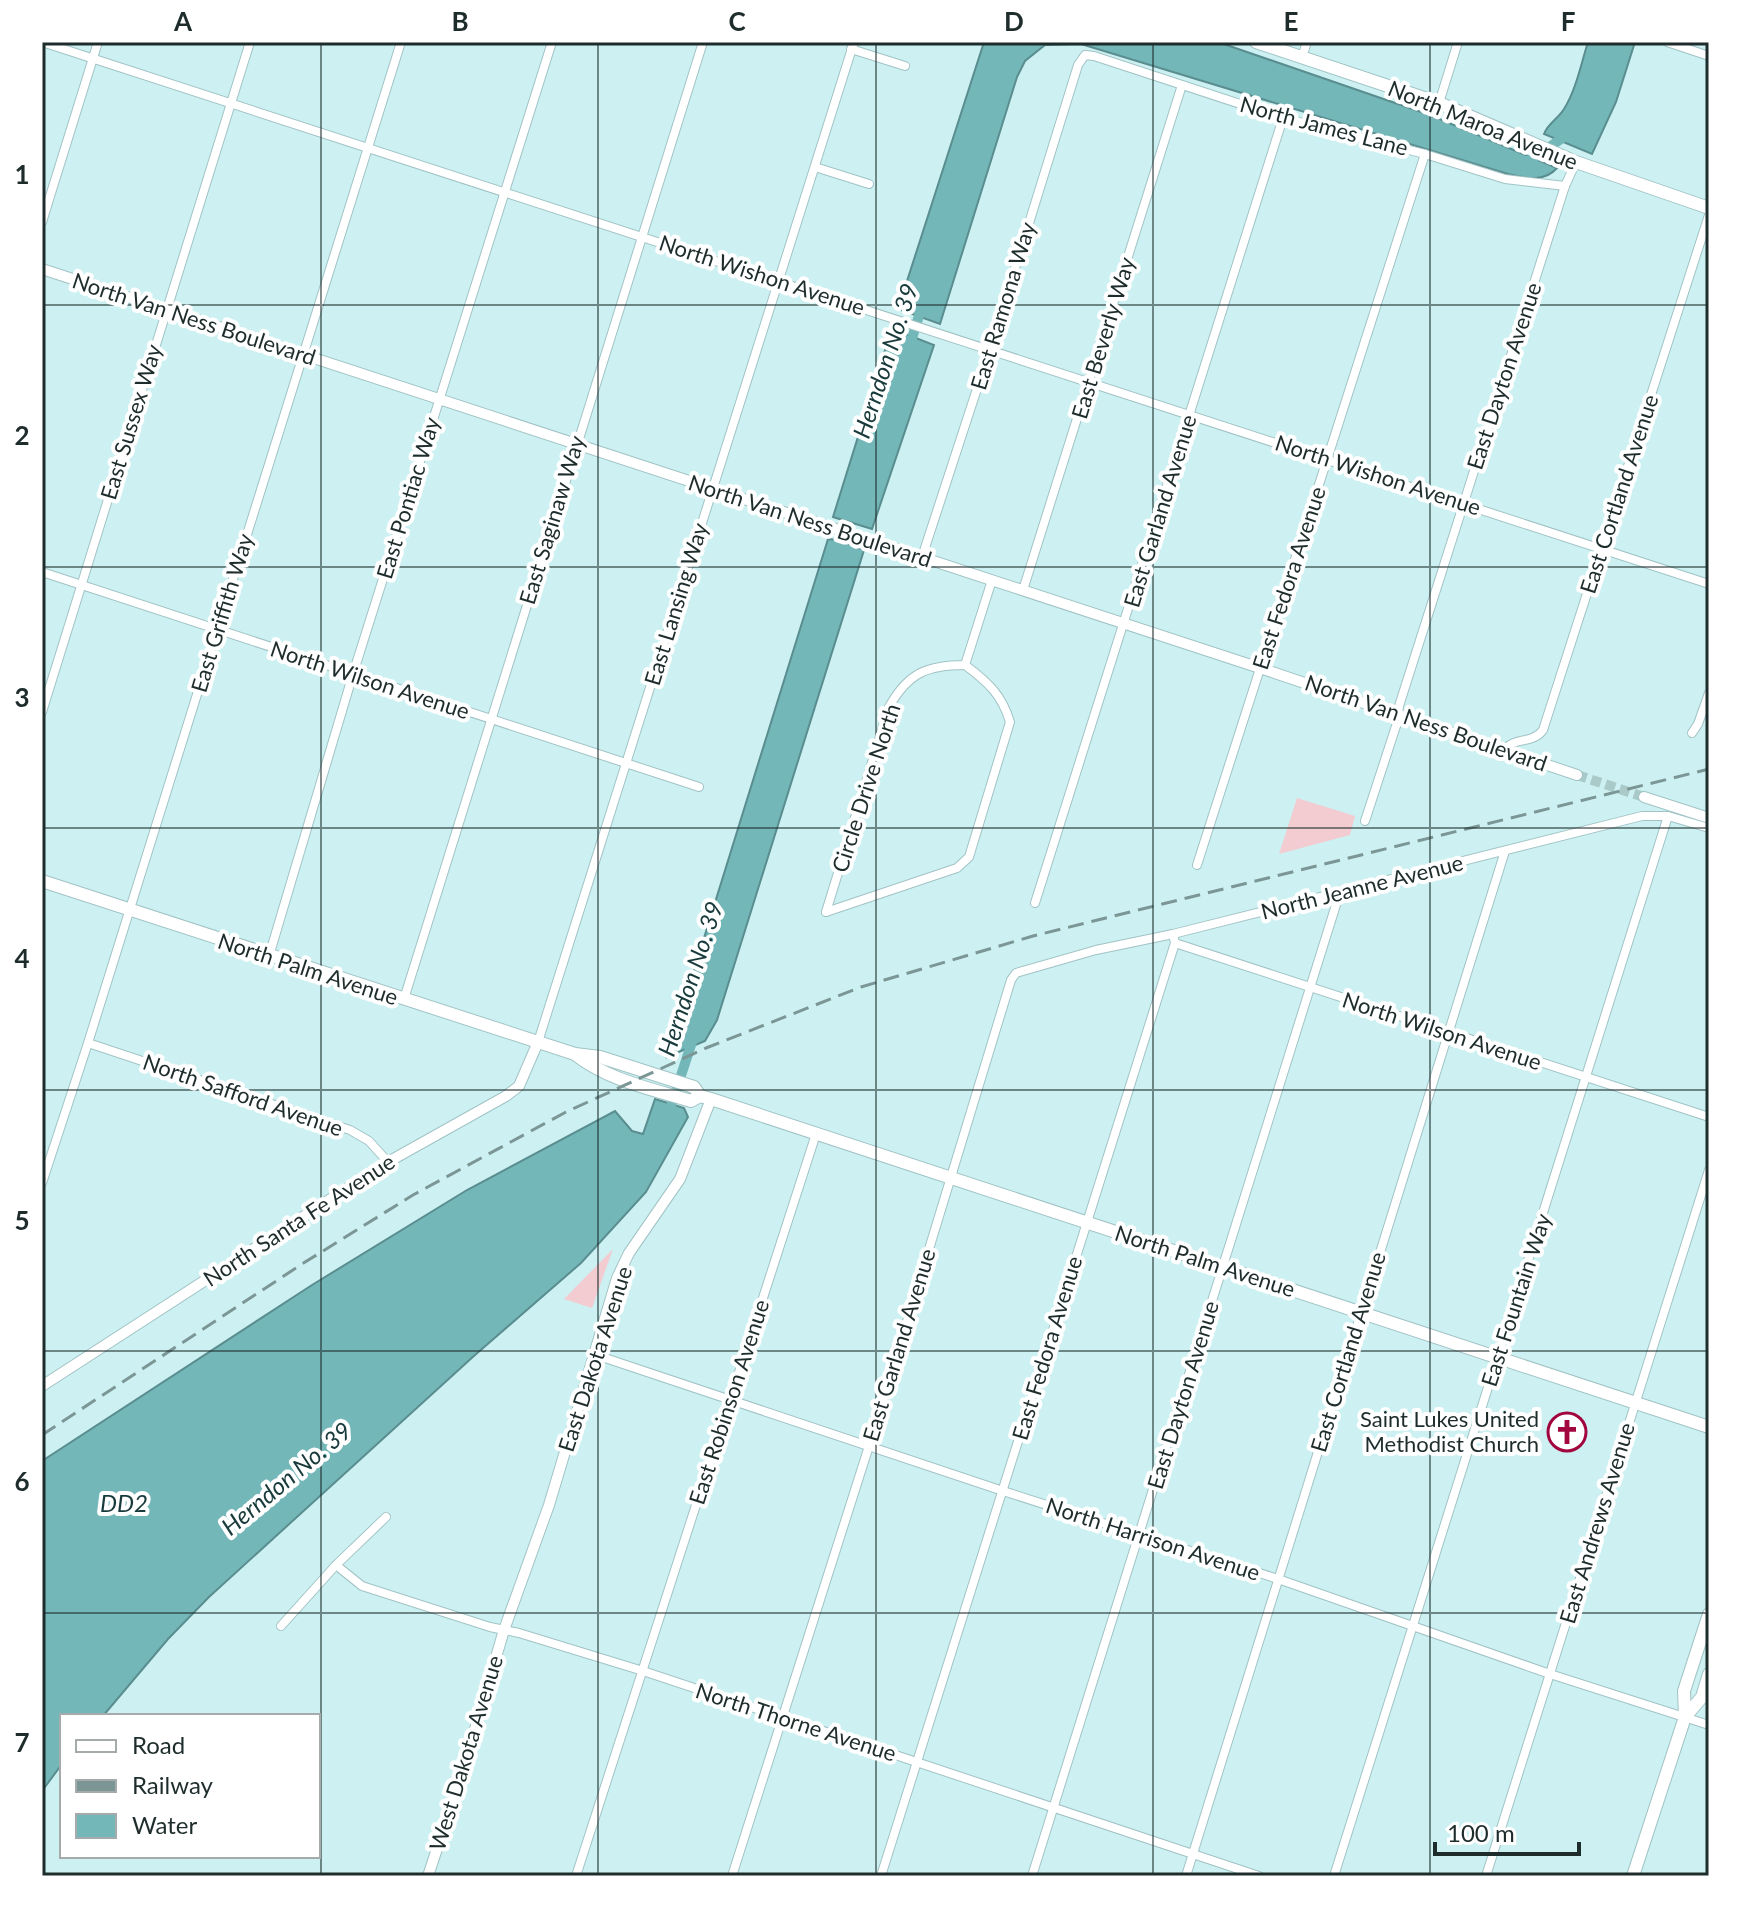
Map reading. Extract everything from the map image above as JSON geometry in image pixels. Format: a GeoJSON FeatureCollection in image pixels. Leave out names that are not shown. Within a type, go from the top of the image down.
{"type":"FeatureCollection","features":[{"type":"Feature","properties":{"kind":"main road","name":"North Maroa Avenue"},"geometry":{"type":"LineString","coordinates":[[1256,42],[1439,103],[1576,162],[1709,208]]}},
{"type":"Feature","properties":{"kind":"main road","name":"North Palm Avenue"},"geometry":{"type":"LineString","coordinates":[[42,881],[575,1054],[600,1057],[665,1078],[698,1095],[1709,1427]]}},
{"type":"Feature","properties":{"kind":"main road","name":"North Palm Avenue"},"geometry":{"type":"LineString","coordinates":[[575,1054],[593,1069],[659,1091],[698,1095]]}},
{"type":"Feature","properties":{"kind":"main road"},"geometry":{"type":"LineString","coordinates":[[1633,1876],[1685,1717],[1684,1691],[1709,1614]]}},
{"type":"Feature","properties":{"kind":"main road"},"geometry":{"type":"LineString","coordinates":[[1685,1717],[1702,1697],[1709,1674]]}},
{"type":"Feature","properties":{"kind":"street","name":"North Wishon Avenue"},"geometry":{"type":"LineString","coordinates":[[42,42],[1191,413],[1709,584]]}},
{"type":"Feature","properties":{"kind":"street"},"geometry":{"type":"LineString","coordinates":[[42,222],[98,42]]}},
{"type":"Feature","properties":{"kind":"street","name":"East Sussex Way"},"geometry":{"type":"LineString","coordinates":[[42,712],[250,42]]}},
{"type":"Feature","properties":{"kind":"street","name":"East Griffith Way"},"geometry":{"type":"LineString","coordinates":[[43,1178],[401,42]]}},
{"type":"Feature","properties":{"kind":"street","name":"East Pontiac Way"},"geometry":{"type":"LineString","coordinates":[[269,956],[353,674],[552,42]]}},
{"type":"Feature","properties":{"kind":"street","name":"East Saginaw Way"},"geometry":{"type":"LineString","coordinates":[[404,999],[703,42]]}},
{"type":"Feature","properties":{"kind":"street"},"geometry":{"type":"LineString","coordinates":[[1302,57],[1307,42]]}},
{"type":"Feature","properties":{"kind":"street"},"geometry":{"type":"LineString","coordinates":[[1439,103],[1458,42]]}},
{"type":"Feature","properties":{"kind":"street"},"geometry":{"type":"LineString","coordinates":[[1667,42],[1709,56]]}},
{"type":"Feature","properties":{"kind":"street","name":"East Lansing Way"},"geometry":{"type":"LineString","coordinates":[[538,1042],[852,46],[905,66]]}},
{"type":"Feature","properties":{"kind":"street","name":"North James Lane"},"geometry":{"type":"LineString","coordinates":[[1085,55],[1283,118],[1425,154],[1505,179],[1565,186]]}},
{"type":"Feature","properties":{"kind":"street","name":"East Ramona Way"},"geometry":{"type":"LineString","coordinates":[[922,557],[1078,65],[1085,55]]}},
{"type":"Feature","properties":{"kind":"street","name":"East Beverly Way"},"geometry":{"type":"LineString","coordinates":[[1023,590],[1182,85]]}},
{"type":"Feature","properties":{"kind":"street","name":"East Garland Avenue"},"geometry":{"type":"LineString","coordinates":[[1035,903],[1283,118]]}},
{"type":"Feature","properties":{"kind":"street","name":"East Fedora Avenue"},"geometry":{"type":"LineString","coordinates":[[1197,865],[1425,154]]}},
{"type":"Feature","properties":{"kind":"street","name":"East Dayton Avenue"},"geometry":{"type":"LineString","coordinates":[[1365,821],[1565,186],[1576,162]]}},
{"type":"Feature","properties":{"kind":"street"},"geometry":{"type":"LineString","coordinates":[[815,167],[869,184]]}},
{"type":"Feature","properties":{"kind":"street","name":"East Cortland Avenue"},"geometry":{"type":"LineString","coordinates":[[1505,749],[1514,742],[1538,737],[1543,730],[1709,215]]}},
{"type":"Feature","properties":{"kind":"street","name":"North Van Ness Boulevard"},"geometry":{"type":"LineString","coordinates":[[42,269],[1577,775]]}},
{"type":"Feature","properties":{"kind":"street","name":"North Wilson Avenue"},"geometry":{"type":"LineString","coordinates":[[42,572],[699,787]]}},
{"type":"Feature","properties":{"kind":"street"},"geometry":{"type":"LineString","coordinates":[[965,665],[992,580]]}},
{"type":"Feature","properties":{"kind":"street","name":"Circle Drive North"},"geometry":{"type":"LineString","coordinates":[[944,665],[965,665],[995,689],[1010,722],[969,857],[957,868],[826,912],[889,707],[901,686],[922,671],[944,665]]}},
{"type":"Feature","properties":{"kind":"street"},"geometry":{"type":"LineString","coordinates":[[1692,733],[1709,693]]}},
{"type":"Feature","properties":{"kind":"street"},"geometry":{"type":"LineString","coordinates":[[1644,797],[1709,818]]}},
{"type":"Feature","properties":{"kind":"street","name":"North Jeanne Avenue"},"geometry":{"type":"LineString","coordinates":[[1016,973],[1096,950],[1174,939],[1340,892],[1642,816],[1668,816],[1709,828]]}},
{"type":"Feature","properties":{"kind":"street","name":"East Fountain Way"},"geometry":{"type":"LineString","coordinates":[[1334,1876],[1668,816]]}},
{"type":"Feature","properties":{"kind":"street","name":"East Cortland Avenue"},"geometry":{"type":"LineString","coordinates":[[1186,1876],[1505,851]]}},
{"type":"Feature","properties":{"kind":"street","name":"East Dayton Avenue"},"geometry":{"type":"LineString","coordinates":[[1032,1876],[1340,892]]}},
{"type":"Feature","properties":{"kind":"street","name":"East Fedora Avenue"},"geometry":{"type":"LineString","coordinates":[[881,1876],[1174,939]]}},
{"type":"Feature","properties":{"kind":"street","name":"North Wilson Avenue"},"geometry":{"type":"LineString","coordinates":[[1174,939],[1310,989],[1709,1117]]}},
{"type":"Feature","properties":{"kind":"street","name":"East Garland Avenue"},"geometry":{"type":"LineString","coordinates":[[732,1876],[869,1446],[949,1176],[1011,980],[1016,973]]}},
{"type":"Feature","properties":{"kind":"street","name":"North Santa Fe Avenue"},"geometry":{"type":"LineString","coordinates":[[42,1386],[388,1162],[506,1096],[519,1086],[538,1042]]}},
{"type":"Feature","properties":{"kind":"street","name":"North Safford Avenue"},"geometry":{"type":"LineString","coordinates":[[88,1043],[350,1130],[369,1141],[388,1162]]}},
{"type":"Feature","properties":{"kind":"street","name":"East Dakota Avenue"},"geometry":{"type":"LineString","coordinates":[[504,1630],[549,1505],[617,1278],[629,1253],[680,1179],[698,1095]]}},
{"type":"Feature","properties":{"kind":"street","name":"East Robinson Avenue"},"geometry":{"type":"LineString","coordinates":[[576,1876],[816,1134]]}},
{"type":"Feature","properties":{"kind":"street","name":"East Andrews Avenue"},"geometry":{"type":"LineString","coordinates":[[1486,1876],[1709,1170]]}},
{"type":"Feature","properties":{"kind":"street","name":"North Harrison Avenue"},"geometry":{"type":"LineString","coordinates":[[596,1355],[1278,1579],[1550,1674],[1709,1725]]}},
{"type":"Feature","properties":{"kind":"street"},"geometry":{"type":"LineString","coordinates":[[281,1626],[336,1565],[386,1517]]}},
{"type":"Feature","properties":{"kind":"street","name":"North Thorne Avenue"},"geometry":{"type":"LineString","coordinates":[[336,1565],[362,1586],[643,1671],[1259,1876]]}},
{"type":"Feature","properties":{"kind":"street","name":"West Dakota Avenue"},"geometry":{"type":"LineString","coordinates":[[428,1876],[504,1630]]}},
{"type":"Feature","properties":{"kind":"shaded area"},"geometry":{"type":"Polygon","coordinates":[[[1297,798],[1355,816],[1350,835],[1279,854],[1297,798]]]}},
{"type":"Feature","properties":{"kind":"shaded area"},"geometry":{"type":"Polygon","coordinates":[[[613,1249],[592,1308],[564,1299],[613,1249]]]}},
{"type":"Feature","properties":{"kind":"water"},"geometry":{"type":"Polygon","coordinates":[[[984,42],[1218,42],[1430,115],[1557,168],[1540,178],[1508,174],[1081,44],[1045,45],[1025,61],[1017,77],[940,324],[898,309],[984,42]]]}},
{"type":"Feature","properties":{"kind":"water"},"geometry":{"type":"Polygon","coordinates":[[[1588,42],[1635,42],[1616,102],[1592,154],[1544,134],[1568,102],[1588,42]]]}},
{"type":"Feature","properties":{"kind":"water"},"geometry":{"type":"Polygon","coordinates":[[[891,331],[934,345],[872,529],[833,517],[891,331]]]}},
{"type":"Feature","properties":{"kind":"water"},"geometry":{"type":"Polygon","coordinates":[[[828,539],[864,550],[717,1020],[705,1041],[667,1057],[828,539]]]}},
{"type":"Feature","properties":{"kind":"water","name":"DD2"},"geometry":{"type":"Polygon","coordinates":[[[655,1099],[684,1108],[688,1117],[646,1192],[581,1263],[209,1597],[168,1639],[105,1714],[60,1714],[60,1767],[42,1791],[42,1461],[312,1285],[467,1190],[615,1111],[632,1131],[643,1134],[655,1099]]]}},
{"type":"Feature","properties":{"kind":"waterway","name":"Herndon No. 39"},"geometry":{"type":"LineString","coordinates":[[1521,164],[1568,134]]}},
{"type":"Feature","properties":{"kind":"waterway","name":"Herndon No. 39"},"geometry":{"type":"LineString","coordinates":[[909,348],[922,306]]}},
{"type":"Feature","properties":{"kind":"waterway","name":"Herndon No. 39"},"geometry":{"type":"LineString","coordinates":[[668,1115],[694,1036]]}},
{"type":"Feature","properties":{"kind":"tunnel"},"geometry":{"type":"LineString","coordinates":[[1577,775],[1644,797]]}},
{"type":"Feature","properties":{"kind":"railway"},"geometry":{"type":"LineString","coordinates":[[42,1435],[413,1195],[566,1112],[706,1048],[861,987],[1033,936],[1709,769]]}},
{"type":"Feature","properties":{"kind":"place","name":"Saint Lukes United Methodist Church"},"geometry":{"type":"Point","coordinates":[1567,1432]}}]}
